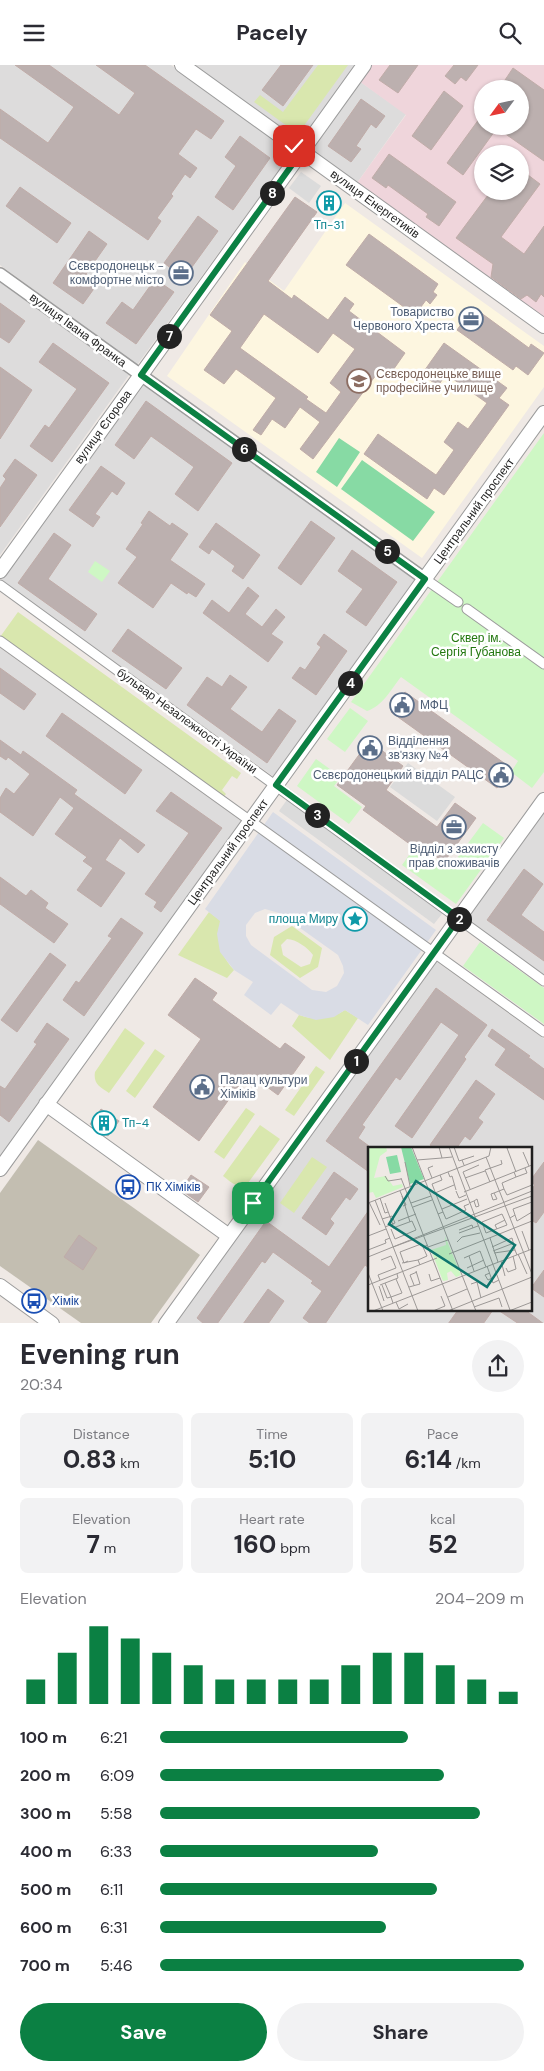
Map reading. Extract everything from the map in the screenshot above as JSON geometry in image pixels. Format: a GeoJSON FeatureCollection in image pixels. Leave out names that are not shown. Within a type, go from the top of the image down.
{"type":"FeatureCollection","features":[{"type":"Feature","properties":{"kind":"street","name":"вулиця Енергетиків"},"geometry":{"type":"LineString","coordinates":[[182,65],[544,326]]}},
{"type":"Feature","properties":{"kind":"street","name":"вулиця Єгорова"},"geometry":{"type":"LineString","coordinates":[[0,571],[364,65]]}},
{"type":"Feature","properties":{"kind":"street","name":"вулиця Івана Франка"},"geometry":{"type":"LineString","coordinates":[[0,274],[425,579]]}},
{"type":"Feature","properties":{"kind":"street","name":"Центральний проспект"},"geometry":{"type":"LineString","coordinates":[[0,1169],[544,413]]}},
{"type":"Feature","properties":{"kind":"street"},"geometry":{"type":"LineString","coordinates":[[425,579],[458,602]]}},
{"type":"Feature","properties":{"kind":"street","name":"бульвар Незалежності України"},"geometry":{"type":"LineString","coordinates":[[0,585],[544,981]]}},
{"type":"Feature","properties":{"kind":"street"},"geometry":{"type":"LineString","coordinates":[[467,609],[544,664]]}},
{"type":"Feature","properties":{"kind":"street"},"geometry":{"type":"LineString","coordinates":[[0,641],[544,1032]]}},
{"type":"Feature","properties":{"kind":"street"},"geometry":{"type":"LineString","coordinates":[[166,1323],[544,800]]}},
{"type":"Feature","properties":{"kind":"street"},"geometry":{"type":"LineString","coordinates":[[46,1104],[229,1236]]}},
{"type":"Feature","properties":{"kind":"street"},"geometry":{"type":"LineString","coordinates":[[0,1286],[52,1323]]}},
{"type":"Feature","properties":{"kind":"shaded area"},"geometry":{"type":"Polygon","coordinates":[[[0,65],[171,65],[292,152],[137,365],[0,265],[0,65]]]}},
{"type":"Feature","properties":{"kind":"shaded area"},"geometry":{"type":"Polygon","coordinates":[[[192,65],[357,65],[302,143],[192,65]]]}},
{"type":"Feature","properties":{"kind":"shaded area"},"geometry":{"type":"Polygon","coordinates":[[[371,65],[544,65],[544,318],[357,183],[406,115],[359,81],[371,65]]]}},
{"type":"Feature","properties":{"kind":"shaded area"},"geometry":{"type":"Polygon","coordinates":[[[359,81],[406,114],[357,183],[312,151],[359,81]]]}},
{"type":"Feature","properties":{"kind":"shaded area"},"geometry":{"type":"Polygon","coordinates":[[[301,172],[321,186],[309,203],[289,188],[301,172]]]}},
{"type":"Feature","properties":{"kind":"shaded area","name":"Сєвєродонецьке вище професійне училище"},"geometry":{"type":"Polygon","coordinates":[[[345,203],[544,346],[544,387],[422,558],[167,376],[245,262],[284,291],[345,203]]]}},
{"type":"Feature","properties":{"kind":"shaded area"},"geometry":{"type":"Polygon","coordinates":[[[0,282],[129,375],[0,555],[0,282]]]}},
{"type":"Feature","properties":{"kind":"shaded area"},"geometry":{"type":"Polygon","coordinates":[[[146,382],[417,577],[274,777],[1,580],[146,382]]]}},
{"type":"Feature","properties":{"kind":"shaded area"},"geometry":{"type":"Polygon","coordinates":[[[0,648],[241,821],[0,1159],[0,648]]]}},
{"type":"Feature","properties":{"kind":"shaded area"},"geometry":{"type":"Polygon","coordinates":[[[408,763],[455,797],[437,821],[390,787],[408,763]]]}},
{"type":"Feature","properties":{"kind":"shaded area"},"geometry":{"type":"Polygon","coordinates":[[[289,797],[445,910],[434,924],[279,811],[289,797]]]}},
{"type":"Feature","properties":{"kind":"shaded area"},"geometry":{"type":"Polygon","coordinates":[[[544,811],[544,979],[464,922],[544,811]]]}},
{"type":"Feature","properties":{"kind":"shaded area","name":"площа Миру"},"geometry":{"type":"Polygon","coordinates":[[[273,812],[436,930],[368,1025],[345,1010],[334,1017],[316,1020],[299,1015],[281,1003],[271,1015],[244,995],[253,982],[234,970],[220,952],[217,934],[220,921],[205,909],[273,812]],[[265,909],[255,913],[246,925],[246,936],[251,945],[312,990],[326,992],[337,986],[344,973],[338,955],[279,913],[265,909]]]}},
{"type":"Feature","properties":{"kind":"shaded area"},"geometry":{"type":"Polygon","coordinates":[[[434,960],[544,1039],[544,1323],[175,1323],[434,960]]]}},
{"type":"Feature","properties":{"kind":"shaded area"},"geometry":{"type":"Polygon","coordinates":[[[38,1140],[200,1255],[151,1323],[81,1323],[0,1266],[0,1193],[38,1140]]]}},
{"type":"Feature","properties":{"kind":"green space"},"geometry":{"type":"Polygon","coordinates":[[[318,65],[348,65],[298,134],[254,102],[260,95],[283,112],[318,65]]]}},
{"type":"Feature","properties":{"kind":"green space","name":"Сквер ім. Сергія Губанова"},"geometry":{"type":"Polygon","coordinates":[[[544,433],[544,772],[532,788],[511,772],[518,761],[401,677],[386,697],[373,709],[367,711],[351,702],[544,433]]]}},
{"type":"Feature","properties":{"kind":"green space"},"geometry":{"type":"Polygon","coordinates":[[[339,438],[360,452],[337,487],[316,472],[339,438]]]}},
{"type":"Feature","properties":{"kind":"green space"},"geometry":{"type":"Polygon","coordinates":[[[362,460],[435,512],[413,541],[341,489],[362,460]]]}},
{"type":"Feature","properties":{"kind":"green space"},"geometry":{"type":"Polygon","coordinates":[[[95,561],[110,571],[102,582],[88,572],[95,561]]]}},
{"type":"Feature","properties":{"kind":"green space"},"geometry":{"type":"Polygon","coordinates":[[[18,612],[241,773],[237,779],[232,776],[222,790],[226,794],[222,799],[0,637],[18,612]]]}},
{"type":"Feature","properties":{"kind":"green space"},"geometry":{"type":"Polygon","coordinates":[[[350,708],[368,721],[345,752],[327,739],[350,708]]]}},
{"type":"Feature","properties":{"kind":"green space"},"geometry":{"type":"Polygon","coordinates":[[[316,759],[341,777],[334,786],[362,807],[349,824],[297,786],[316,759]]]}},
{"type":"Feature","properties":{"kind":"green space"},"geometry":{"type":"Polygon","coordinates":[[[483,823],[504,838],[456,904],[402,865],[412,851],[417,854],[421,849],[449,869],[483,823]]]}},
{"type":"Feature","properties":{"kind":"green space"},"geometry":{"type":"Polygon","coordinates":[[[209,912],[221,921],[219,941],[226,959],[234,970],[227,978],[178,955],[209,912]]]}},
{"type":"Feature","properties":{"kind":"green space"},"geometry":{"type":"Polygon","coordinates":[[[292,926],[322,948],[318,967],[300,978],[270,955],[274,937],[292,926]],[[287,939],[281,945],[283,955],[301,967],[310,964],[313,955],[302,944],[287,939]]]}},
{"type":"Feature","properties":{"kind":"green space"},"geometry":{"type":"Polygon","coordinates":[[[480,942],[544,988],[544,1024],[463,966],[480,942]]]}},
{"type":"Feature","properties":{"kind":"green space"},"geometry":{"type":"Polygon","coordinates":[[[345,1010],[358,1018],[330,1060],[292,1026],[299,1015],[323,1018],[345,1010]]]}},
{"type":"Feature","properties":{"kind":"green space"},"geometry":{"type":"Polygon","coordinates":[[[125,1028],[145,1043],[109,1093],[96,1082],[95,1072],[125,1028]]]}},
{"type":"Feature","properties":{"kind":"green space"},"geometry":{"type":"Polygon","coordinates":[[[155,1049],[165,1056],[135,1098],[126,1091],[155,1049]]]}},
{"type":"Feature","properties":{"kind":"green space"},"geometry":{"type":"Polygon","coordinates":[[[316,1066],[325,1072],[294,1116],[285,1110],[316,1066]]]}},
{"type":"Feature","properties":{"kind":"green space"},"geometry":{"type":"Polygon","coordinates":[[[246,1108],[255,1114],[224,1159],[214,1152],[246,1108]]]}},
{"type":"Feature","properties":{"kind":"green space"},"geometry":{"type":"Polygon","coordinates":[[[260,1125],[280,1139],[248,1183],[244,1185],[235,1184],[223,1176],[260,1125]]]}},
{"type":"Feature","properties":{"kind":"green space"},"geometry":{"type":"Polygon","coordinates":[[[312,1157],[327,1167],[294,1213],[280,1203],[312,1157]]]}},
{"type":"Feature","properties":{"kind":"building"},"geometry":{"type":"Polygon","coordinates":[[[15,65],[49,65],[119,115],[135,93],[96,65],[145,65],[224,121],[211,139],[196,129],[178,154],[197,168],[190,178],[185,174],[171,194],[173,196],[157,218],[161,221],[148,240],[0,138],[0,109],[48,143],[74,107],[15,65]]]}},
{"type":"Feature","properties":{"kind":"building"},"geometry":{"type":"Polygon","coordinates":[[[281,65],[313,65],[283,106],[262,90],[281,65]]]}},
{"type":"Feature","properties":{"kind":"building"},"geometry":{"type":"Polygon","coordinates":[[[390,65],[418,65],[398,93],[379,80],[390,65]]]}},
{"type":"Feature","properties":{"kind":"building"},"geometry":{"type":"Polygon","coordinates":[[[454,65],[478,65],[466,81],[461,77],[455,84],[445,76],[454,65]]]}},
{"type":"Feature","properties":{"kind":"building"},"geometry":{"type":"Polygon","coordinates":[[[513,68],[544,90],[544,161],[529,150],[529,145],[521,145],[507,135],[529,135],[529,80],[505,80],[513,68]]]}},
{"type":"Feature","properties":{"kind":"building"},"geometry":{"type":"Polygon","coordinates":[[[444,91],[463,106],[431,150],[412,136],[444,91]]]}},
{"type":"Feature","properties":{"kind":"building"},"geometry":{"type":"Polygon","coordinates":[[[361,99],[385,116],[376,128],[371,124],[356,146],[361,149],[351,162],[328,146],[361,99]]]}},
{"type":"Feature","properties":{"kind":"building"},"geometry":{"type":"Polygon","coordinates":[[[474,126],[474,135],[492,135],[485,145],[474,145],[474,160],[463,175],[447,163],[474,126]]]}},
{"type":"Feature","properties":{"kind":"building"},"geometry":{"type":"Polygon","coordinates":[[[240,136],[270,158],[233,210],[215,197],[236,166],[225,157],[240,136]]]}},
{"type":"Feature","properties":{"kind":"building"},"geometry":{"type":"Polygon","coordinates":[[[389,154],[456,202],[439,226],[426,217],[428,214],[388,185],[386,188],[372,178],[389,154]]]}},
{"type":"Feature","properties":{"kind":"building"},"geometry":{"type":"Polygon","coordinates":[[[529,176],[540,184],[529,199],[529,176]]]}},
{"type":"Feature","properties":{"kind":"building"},"geometry":{"type":"Polygon","coordinates":[[[20,187],[71,223],[57,243],[6,206],[20,187]]]}},
{"type":"Feature","properties":{"kind":"building","name":"Тп-31"},"geometry":{"type":"Polygon","coordinates":[[[324,191],[341,204],[333,214],[316,202],[324,191]]]}},
{"type":"Feature","properties":{"kind":"building"},"geometry":{"type":"Polygon","coordinates":[[[295,197],[317,212],[268,281],[292,299],[294,295],[328,320],[345,297],[354,304],[349,311],[405,353],[391,373],[382,367],[313,459],[300,449],[320,422],[300,407],[285,428],[272,419],[261,435],[253,430],[276,398],[236,369],[224,384],[204,370],[232,331],[210,315],[295,197]],[[264,314],[240,348],[308,397],[306,399],[326,413],[341,392],[330,383],[355,349],[333,333],[318,353],[264,314]]]}},
{"type":"Feature","properties":{"kind":"building"},"geometry":{"type":"Polygon","coordinates":[[[484,200],[528,200],[501,237],[524,254],[544,226],[544,297],[541,294],[536,302],[527,295],[521,299],[491,277],[493,264],[456,238],[484,200]]]}},
{"type":"Feature","properties":{"kind":"building"},"geometry":{"type":"Polygon","coordinates":[[[198,216],[218,231],[184,278],[164,263],[198,216]]]}},
{"type":"Feature","properties":{"kind":"building"},"geometry":{"type":"Polygon","coordinates":[[[89,231],[107,244],[86,274],[98,283],[83,304],[53,283],[89,231]]]}},
{"type":"Feature","properties":{"kind":"building"},"geometry":{"type":"Polygon","coordinates":[[[369,234],[438,284],[433,292],[437,295],[430,304],[426,300],[415,315],[346,265],[369,234]]]}},
{"type":"Feature","properties":{"kind":"building"},"geometry":{"type":"Polygon","coordinates":[[[155,279],[174,292],[136,344],[106,323],[122,302],[133,310],[155,279]]]}},
{"type":"Feature","properties":{"kind":"building"},"geometry":{"type":"Polygon","coordinates":[[[0,303],[25,321],[9,343],[0,337],[0,303]]]}},
{"type":"Feature","properties":{"kind":"building"},"geometry":{"type":"Polygon","coordinates":[[[473,307],[529,348],[531,344],[544,353],[528,375],[516,366],[513,370],[457,330],[473,307]]]}},
{"type":"Feature","properties":{"kind":"building"},"geometry":{"type":"Polygon","coordinates":[[[53,343],[109,383],[52,462],[30,446],[45,425],[49,428],[77,389],[39,362],[53,343]]]}},
{"type":"Feature","properties":{"kind":"building"},"geometry":{"type":"Polygon","coordinates":[[[444,343],[507,388],[499,398],[509,405],[444,495],[434,488],[427,499],[364,454],[378,434],[436,475],[454,450],[444,442],[458,422],[468,429],[487,403],[446,374],[438,386],[422,374],[444,343]]]}},
{"type":"Feature","properties":{"kind":"building"},"geometry":{"type":"Polygon","coordinates":[[[0,367],[32,390],[0,439],[0,367]]]}},
{"type":"Feature","properties":{"kind":"building"},"geometry":{"type":"Polygon","coordinates":[[[146,401],[232,463],[198,511],[175,494],[194,467],[151,436],[134,459],[115,445],[146,401]]]}},
{"type":"Feature","properties":{"kind":"building"},"geometry":{"type":"Polygon","coordinates":[[[15,459],[37,475],[0,527],[0,488],[6,479],[3,476],[15,459]]]}},
{"type":"Feature","properties":{"kind":"building"},"geometry":{"type":"Polygon","coordinates":[[[101,466],[125,483],[117,495],[112,491],[95,514],[100,517],[93,527],[69,510],[101,466]]]}},
{"type":"Feature","properties":{"kind":"building"},"geometry":{"type":"Polygon","coordinates":[[[149,511],[170,526],[172,523],[188,534],[170,560],[205,584],[196,597],[188,592],[187,594],[171,583],[153,608],[118,583],[137,557],[126,549],[143,524],[141,523],[149,511]]]}},
{"type":"Feature","properties":{"kind":"building"},"geometry":{"type":"Polygon","coordinates":[[[311,521],[335,538],[301,585],[278,568],[311,521]]]}},
{"type":"Feature","properties":{"kind":"building"},"geometry":{"type":"Polygon","coordinates":[[[216,523],[260,555],[243,579],[232,571],[235,566],[212,549],[209,554],[199,547],[216,523]]]}},
{"type":"Feature","properties":{"kind":"building"},"geometry":{"type":"Polygon","coordinates":[[[54,533],[71,545],[48,579],[97,614],[85,631],[18,583],[54,533]]]}},
{"type":"Feature","properties":{"kind":"building"},"geometry":{"type":"Polygon","coordinates":[[[352,550],[397,582],[366,626],[346,612],[363,589],[338,571],[352,550]]]}},
{"type":"Feature","properties":{"kind":"building"},"geometry":{"type":"Polygon","coordinates":[[[248,587],[259,596],[245,614],[262,627],[276,609],[285,617],[271,634],[283,642],[268,662],[203,613],[212,600],[229,613],[248,587]]]}},
{"type":"Feature","properties":{"kind":"building"},"geometry":{"type":"Polygon","coordinates":[[[128,629],[182,668],[166,689],[112,651],[128,629]]]}},
{"type":"Feature","properties":{"kind":"building"},"geometry":{"type":"Polygon","coordinates":[[[324,634],[347,651],[316,695],[292,678],[300,667],[305,670],[321,647],[317,644],[324,634]]]}},
{"type":"Feature","properties":{"kind":"building"},"geometry":{"type":"Polygon","coordinates":[[[0,668],[36,694],[24,710],[0,693],[0,668]]]}},
{"type":"Feature","properties":{"kind":"building"},"geometry":{"type":"Polygon","coordinates":[[[230,675],[247,687],[230,709],[262,732],[279,709],[296,721],[267,763],[187,705],[207,677],[222,687],[230,675]]]}},
{"type":"Feature","properties":{"kind":"building"},"geometry":{"type":"Polygon","coordinates":[[[405,692],[511,768],[497,788],[391,712],[405,692]]]}},
{"type":"Feature","properties":{"kind":"building"},"geometry":{"type":"Polygon","coordinates":[[[62,713],[142,770],[125,794],[46,736],[62,713]]]}},
{"type":"Feature","properties":{"kind":"building"},"geometry":{"type":"Polygon","coordinates":[[[0,740],[21,755],[23,751],[77,790],[74,794],[145,845],[138,853],[120,838],[105,860],[125,873],[101,907],[77,890],[93,868],[83,861],[87,857],[55,834],[74,808],[60,797],[33,836],[0,812],[0,798],[6,788],[14,794],[30,774],[8,757],[6,760],[0,756],[0,740]]]}},
{"type":"Feature","properties":{"kind":"building"},"geometry":{"type":"Polygon","coordinates":[[[369,741],[403,766],[386,790],[437,827],[455,803],[476,818],[444,862],[414,841],[411,845],[363,810],[366,806],[337,785],[369,741]]]}},
{"type":"Feature","properties":{"kind":"building"},"geometry":{"type":"Polygon","coordinates":[[[171,792],[222,828],[161,912],[154,907],[157,902],[145,894],[189,833],[156,811],[171,792]]]}},
{"type":"Feature","properties":{"kind":"building"},"geometry":{"type":"Polygon","coordinates":[[[524,869],[543,884],[521,915],[544,932],[544,961],[487,920],[524,869]]]}},
{"type":"Feature","properties":{"kind":"building"},"geometry":{"type":"Polygon","coordinates":[[[0,877],[26,896],[31,890],[48,903],[45,908],[68,924],[54,943],[0,904],[0,877]]]}},
{"type":"Feature","properties":{"kind":"building"},"geometry":{"type":"Polygon","coordinates":[[[121,918],[143,933],[84,1016],[63,1000],[76,981],[79,983],[112,938],[108,936],[121,918]]]}},
{"type":"Feature","properties":{"kind":"building"},"geometry":{"type":"Polygon","coordinates":[[[50,953],[66,965],[17,1032],[1,1020],[50,953]]]}},
{"type":"Feature","properties":{"kind":"building","name":"Палац культури Хіміків"},"geometry":{"type":"Polygon","coordinates":[[[195,978],[217,993],[212,1000],[280,1049],[285,1043],[305,1057],[278,1095],[248,1073],[199,1141],[153,1107],[201,1039],[168,1015],[195,978]]]}},
{"type":"Feature","properties":{"kind":"building"},"geometry":{"type":"Polygon","coordinates":[[[436,988],[487,1025],[412,1138],[395,1126],[459,1035],[441,1022],[400,1080],[396,1077],[362,1125],[365,1127],[358,1138],[369,1146],[368,1171],[326,1141],[436,988]]]}},
{"type":"Feature","properties":{"kind":"building"},"geometry":{"type":"Polygon","coordinates":[[[47,1023],[69,1039],[9,1122],[0,1115],[0,1086],[5,1089],[37,1044],[34,1042],[47,1023]]]}},
{"type":"Feature","properties":{"kind":"building"},"geometry":{"type":"Polygon","coordinates":[[[492,1029],[530,1056],[528,1057],[544,1069],[544,1100],[495,1065],[506,1049],[488,1036],[492,1029]]]}},
{"type":"Feature","properties":{"kind":"building"},"geometry":{"type":"Polygon","coordinates":[[[476,1080],[495,1094],[478,1118],[483,1122],[470,1140],[465,1136],[457,1147],[432,1147],[430,1145],[476,1080]]]}},
{"type":"Feature","properties":{"kind":"building","name":"Тп-4"},"geometry":{"type":"Polygon","coordinates":[[[101,1109],[119,1121],[108,1136],[90,1124],[101,1109]]]}},
{"type":"Feature","properties":{"kind":"building"},"geometry":{"type":"Polygon","coordinates":[[[544,1162],[544,1212],[536,1223],[532,1220],[532,1189],[535,1185],[532,1183],[532,1178],[544,1162]]]}},
{"type":"Feature","properties":{"kind":"building"},"geometry":{"type":"Polygon","coordinates":[[[334,1172],[358,1189],[350,1200],[346,1197],[330,1219],[334,1223],[326,1235],[302,1218],[334,1172]]]}},
{"type":"Feature","properties":{"kind":"building"},"geometry":{"type":"Polygon","coordinates":[[[191,1175],[209,1187],[198,1202],[181,1190],[191,1175]]]}},
{"type":"Feature","properties":{"kind":"building"},"geometry":{"type":"Polygon","coordinates":[[[368,1211],[368,1267],[365,1265],[326,1323],[310,1323],[303,1318],[322,1291],[311,1283],[313,1281],[273,1252],[265,1263],[262,1261],[218,1323],[203,1323],[197,1318],[266,1221],[329,1267],[368,1211]]]}},
{"type":"Feature","properties":{"kind":"building"},"geometry":{"type":"Polygon","coordinates":[[[79,1235],[97,1248],[83,1270],[64,1257],[79,1235]]]}},
{"type":"Feature","properties":{"kind":"building"},"geometry":{"type":"Polygon","coordinates":[[[544,1270],[544,1297],[532,1289],[544,1270]]]}},
{"type":"Feature","properties":{"kind":"building"},"geometry":{"type":"Polygon","coordinates":[[[268,1289],[284,1301],[269,1323],[244,1323],[268,1289]]]}},
{"type":"Feature","properties":{"kind":"building"},"geometry":{"type":"Polygon","coordinates":[[[457,1311],[492,1311],[484,1323],[449,1323],[457,1311]]]}},
{"type":"Feature","properties":{"kind":"building"},"geometry":{"type":"Polygon","coordinates":[[[500,1311],[526,1311],[543,1323],[518,1323],[500,1311]]]}},
{"type":"Feature","properties":{"kind":"place","name":"Тп-31"},"geometry":{"type":"Point","coordinates":[329,203]}},
{"type":"Feature","properties":{"kind":"place","name":"Сєвєродонецьк - комфортне місто"},"geometry":{"type":"Point","coordinates":[181,273]}},
{"type":"Feature","properties":{"kind":"place","name":"Товариство Червоного Хреста"},"geometry":{"type":"Point","coordinates":[471,319]}},
{"type":"Feature","properties":{"kind":"place","name":"Сєвєродонецьке вище професійне училище"},"geometry":{"type":"Point","coordinates":[359,381]}},
{"type":"Feature","properties":{"kind":"place","name":"МФЦ"},"geometry":{"type":"Point","coordinates":[402,705]}},
{"type":"Feature","properties":{"kind":"place","name":"Відділення зв'язку №4"},"geometry":{"type":"Point","coordinates":[370,748]}},
{"type":"Feature","properties":{"kind":"place","name":"Сєвєродонецький відділ РАЦС"},"geometry":{"type":"Point","coordinates":[501,775]}},
{"type":"Feature","properties":{"kind":"place","name":"Відділ з захисту прав споживачів"},"geometry":{"type":"Point","coordinates":[454,827]}},
{"type":"Feature","properties":{"kind":"place","name":"площа Миру"},"geometry":{"type":"Point","coordinates":[355,919]}},
{"type":"Feature","properties":{"kind":"place","name":"Палац культури Хіміків"},"geometry":{"type":"Point","coordinates":[202,1087]}},
{"type":"Feature","properties":{"kind":"place","name":"Тп-4"},"geometry":{"type":"Point","coordinates":[104,1123]}},
{"type":"Feature","properties":{"kind":"place","name":"ПК Хіміків"},"geometry":{"type":"Point","coordinates":[128,1187]}},
{"type":"Feature","properties":{"kind":"place","name":"Хімік"},"geometry":{"type":"Point","coordinates":[34,1301]}},
{"type":"Feature","properties":{"kind":"route"},"geometry":{"type":"LineString","coordinates":[[253,1203],[459,918],[276,785],[425,579],[141,375],[302,151],[294,146]]}}]}
